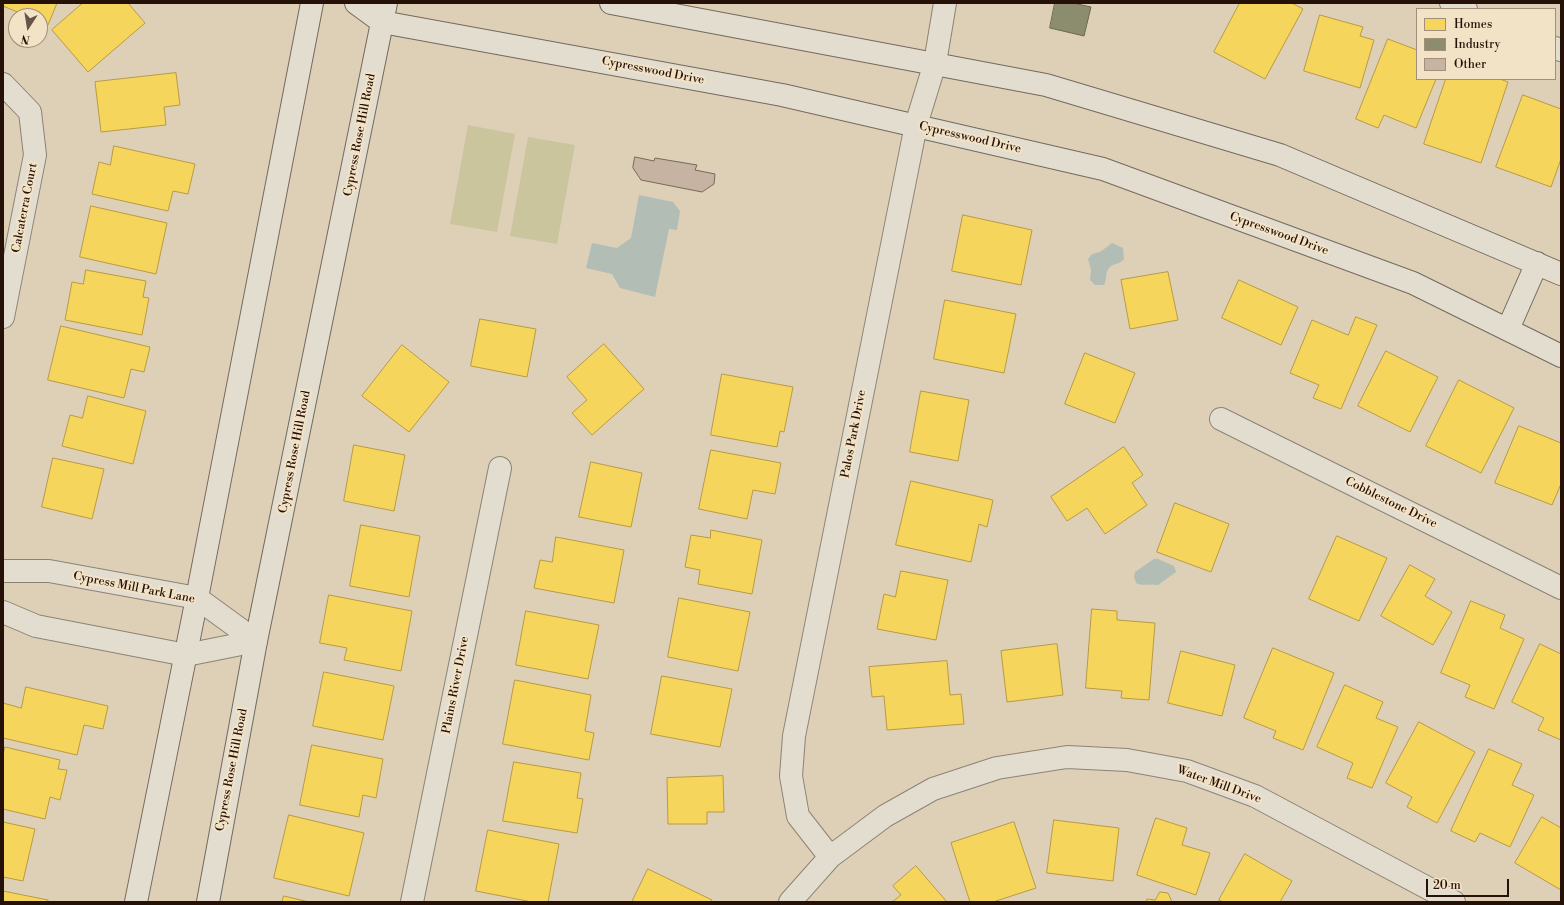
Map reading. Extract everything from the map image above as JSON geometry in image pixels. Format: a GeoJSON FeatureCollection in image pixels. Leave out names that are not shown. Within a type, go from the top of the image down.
{"type":"FeatureCollection","features":[{"type":"Feature","properties":{"kind":"main road"},"geometry":{"type":"LineString","coordinates":[[136,902],[186,655],[312,3]]}},
{"type":"Feature","properties":{"kind":"main road","name":"Cypresswood Drive"},"geometry":{"type":"LineString","coordinates":[[356,3],[384,12],[782,95],[1103,169],[1413,283],[1561,356]]}},
{"type":"Feature","properties":{"kind":"main road"},"geometry":{"type":"LineString","coordinates":[[611,3],[1046,85],[1280,155],[1561,274]]}},
{"type":"Feature","properties":{"kind":"main road","name":"Palos Park Drive"},"geometry":{"type":"LineString","coordinates":[[830,857],[798,816],[791,776],[794,736],[916,125],[935,63],[945,3]]}},
{"type":"Feature","properties":{"kind":"main road"},"geometry":{"type":"LineString","coordinates":[[1451,3],[1464,8]]}},
{"type":"Feature","properties":{"kind":"main road","name":"Cypress Rose Hill Road"},"geometry":{"type":"LineString","coordinates":[[208,902],[256,642],[384,12]]}},
{"type":"Feature","properties":{"kind":"main road","name":"Calcaterra Court"},"geometry":{"type":"LineString","coordinates":[[3,84],[30,112],[35,155],[3,317]]}},
{"type":"Feature","properties":{"kind":"main road"},"geometry":{"type":"LineString","coordinates":[[1508,329],[1537,263]]}},
{"type":"Feature","properties":{"kind":"main road","name":"Cobblestone Drive"},"geometry":{"type":"LineString","coordinates":[[1221,419],[1561,588]]}},
{"type":"Feature","properties":{"kind":"main road","name":"Plains River Drive"},"geometry":{"type":"LineString","coordinates":[[412,902],[500,468]]}},
{"type":"Feature","properties":{"kind":"main road","name":"Cypress Mill Park Lane"},"geometry":{"type":"LineString","coordinates":[[3,571],[49,570],[197,598],[256,642]]}},
{"type":"Feature","properties":{"kind":"main road"},"geometry":{"type":"LineString","coordinates":[[3,612],[36,626],[186,655],[256,642]]}},
{"type":"Feature","properties":{"kind":"main road","name":"Water Mill Drive"},"geometry":{"type":"LineString","coordinates":[[790,902],[830,857],[885,816],[933,789],[998,768],[1067,758],[1127,760],[1187,771],[1255,796],[1454,902]]}},
{"type":"Feature","properties":{"kind":"shaded area"},"geometry":{"type":"Polygon","coordinates":[[[468,125],[515,134],[497,232],[450,224],[468,125]]]}},
{"type":"Feature","properties":{"kind":"shaded area"},"geometry":{"type":"Polygon","coordinates":[[[528,137],[575,145],[557,244],[510,236],[528,137]]]}},
{"type":"Feature","properties":{"kind":"shaded area"},"geometry":{"type":"Polygon","coordinates":[[[639,195],[673,202],[680,211],[677,230],[669,229],[655,297],[620,288],[612,274],[586,268],[592,243],[617,248],[631,238],[639,195]]]}},
{"type":"Feature","properties":{"kind":"shaded area"},"geometry":{"type":"Polygon","coordinates":[[[1112,243],[1123,248],[1124,259],[1109,268],[1104,285],[1095,285],[1090,280],[1091,270],[1088,259],[1092,254],[1100,252],[1112,243]]]}},
{"type":"Feature","properties":{"kind":"shaded area"},"geometry":{"type":"Polygon","coordinates":[[[1154,559],[1158,559],[1174,566],[1176,572],[1158,585],[1141,585],[1136,583],[1134,577],[1135,572],[1154,559]]]}},
{"type":"Feature","properties":{"kind":"building: Homes"},"geometry":{"type":"Polygon","coordinates":[[[3,3],[57,3],[48,25],[48,8],[8,8],[3,6],[3,3]]]}},
{"type":"Feature","properties":{"kind":"building: Homes"},"geometry":{"type":"Polygon","coordinates":[[[83,3],[128,3],[145,23],[88,72],[52,30],[83,3]]]}},
{"type":"Feature","properties":{"kind":"building: Homes"},"geometry":{"type":"Polygon","coordinates":[[[1240,3],[1292,3],[1303,9],[1265,79],[1214,52],[1240,3]]]}},
{"type":"Feature","properties":{"kind":"building: Homes"},"geometry":{"type":"Polygon","coordinates":[[[1320,15],[1363,27],[1360,36],[1374,40],[1360,88],[1304,71],[1320,15]]]}},
{"type":"Feature","properties":{"kind":"building: Homes"},"geometry":{"type":"Polygon","coordinates":[[[1388,39],[1416,50],[1416,80],[1436,80],[1416,128],[1384,115],[1378,128],[1356,119],[1388,39]]]}},
{"type":"Feature","properties":{"kind":"building: Homes"},"geometry":{"type":"Polygon","coordinates":[[[176,73],[180,105],[164,107],[166,125],[101,132],[95,82],[176,73]]]}},
{"type":"Feature","properties":{"kind":"building: Homes"},"geometry":{"type":"Polygon","coordinates":[[[1446,80],[1503,80],[1508,82],[1481,163],[1424,144],[1446,80]]]}},
{"type":"Feature","properties":{"kind":"building: Homes"},"geometry":{"type":"Polygon","coordinates":[[[1523,95],[1561,109],[1561,159],[1551,187],[1496,167],[1523,95]]]}},
{"type":"Feature","properties":{"kind":"building: Homes"},"geometry":{"type":"Polygon","coordinates":[[[114,146],[195,164],[188,194],[173,191],[168,211],[92,194],[99,162],[110,165],[114,146]]]}},
{"type":"Feature","properties":{"kind":"building: Homes"},"geometry":{"type":"Polygon","coordinates":[[[91,206],[167,223],[156,274],[80,257],[91,206]]]}},
{"type":"Feature","properties":{"kind":"building: Homes"},"geometry":{"type":"Polygon","coordinates":[[[963,215],[1032,230],[1021,285],[952,271],[963,215]]]}},
{"type":"Feature","properties":{"kind":"building: Homes"},"geometry":{"type":"Polygon","coordinates":[[[86,270],[146,281],[143,297],[149,298],[142,335],[65,320],[72,282],[83,284],[86,270]]]}},
{"type":"Feature","properties":{"kind":"building: Homes"},"geometry":{"type":"Polygon","coordinates":[[[1168,272],[1178,320],[1130,329],[1121,280],[1168,272]]]}},
{"type":"Feature","properties":{"kind":"building: Homes"},"geometry":{"type":"Polygon","coordinates":[[[1239,280],[1298,307],[1281,345],[1222,318],[1239,280]]]}},
{"type":"Feature","properties":{"kind":"building: Homes"},"geometry":{"type":"Polygon","coordinates":[[[945,300],[1016,314],[1004,373],[934,359],[945,300]]]}},
{"type":"Feature","properties":{"kind":"building: Homes"},"geometry":{"type":"Polygon","coordinates":[[[1356,317],[1377,325],[1341,409],[1313,398],[1319,385],[1290,373],[1312,320],[1348,335],[1356,317]]]}},
{"type":"Feature","properties":{"kind":"building: Homes"},"geometry":{"type":"Polygon","coordinates":[[[480,319],[536,329],[527,377],[471,366],[480,319]]]}},
{"type":"Feature","properties":{"kind":"building: Homes"},"geometry":{"type":"Polygon","coordinates":[[[61,326],[150,347],[144,372],[131,369],[124,398],[48,380],[61,326]]]}},
{"type":"Feature","properties":{"kind":"building: Homes"},"geometry":{"type":"Polygon","coordinates":[[[604,344],[644,389],[592,435],[572,413],[587,400],[567,377],[604,344]]]}},
{"type":"Feature","properties":{"kind":"building: Homes"},"geometry":{"type":"Polygon","coordinates":[[[402,345],[449,382],[409,432],[362,396],[402,345]]]}},
{"type":"Feature","properties":{"kind":"building: Homes"},"geometry":{"type":"Polygon","coordinates":[[[1386,351],[1438,377],[1410,432],[1358,406],[1386,351]]]}},
{"type":"Feature","properties":{"kind":"building: Homes"},"geometry":{"type":"Polygon","coordinates":[[[1085,353],[1135,373],[1115,423],[1065,404],[1085,353]]]}},
{"type":"Feature","properties":{"kind":"building: Homes"},"geometry":{"type":"Polygon","coordinates":[[[722,374],[793,387],[784,432],[780,431],[777,447],[711,435],[722,374]]]}},
{"type":"Feature","properties":{"kind":"building: Homes"},"geometry":{"type":"Polygon","coordinates":[[[1459,380],[1514,408],[1481,473],[1426,446],[1459,380]]]}},
{"type":"Feature","properties":{"kind":"building: Homes"},"geometry":{"type":"Polygon","coordinates":[[[921,391],[969,400],[958,461],[910,452],[921,391]]]}},
{"type":"Feature","properties":{"kind":"building: Homes"},"geometry":{"type":"Polygon","coordinates":[[[88,396],[146,411],[133,464],[62,446],[70,415],[82,418],[88,396]]]}},
{"type":"Feature","properties":{"kind":"building: Homes"},"geometry":{"type":"Polygon","coordinates":[[[1519,426],[1561,443],[1561,484],[1552,505],[1495,483],[1519,426]]]}},
{"type":"Feature","properties":{"kind":"building: Homes"},"geometry":{"type":"Polygon","coordinates":[[[354,445],[405,455],[394,511],[344,501],[354,445]]]}},
{"type":"Feature","properties":{"kind":"building: Homes"},"geometry":{"type":"Polygon","coordinates":[[[1124,447],[1143,475],[1132,483],[1147,505],[1105,534],[1087,508],[1067,521],[1051,497],[1124,447]]]}},
{"type":"Feature","properties":{"kind":"building: Homes"},"geometry":{"type":"Polygon","coordinates":[[[711,450],[781,463],[775,494],[753,490],[747,519],[699,509],[711,450]]]}},
{"type":"Feature","properties":{"kind":"building: Homes"},"geometry":{"type":"Polygon","coordinates":[[[53,458],[104,469],[92,519],[42,507],[53,458]]]}},
{"type":"Feature","properties":{"kind":"building: Homes"},"geometry":{"type":"Polygon","coordinates":[[[591,462],[642,473],[631,527],[579,517],[591,462]]]}},
{"type":"Feature","properties":{"kind":"building: Homes"},"geometry":{"type":"Polygon","coordinates":[[[911,481],[993,500],[987,527],[979,524],[971,562],[896,545],[911,481]]]}},
{"type":"Feature","properties":{"kind":"building: Homes"},"geometry":{"type":"Polygon","coordinates":[[[1175,503],[1229,524],[1211,572],[1157,552],[1175,503]]]}},
{"type":"Feature","properties":{"kind":"building: Homes"},"geometry":{"type":"Polygon","coordinates":[[[361,525],[420,536],[409,597],[350,586],[361,525]]]}},
{"type":"Feature","properties":{"kind":"building: Homes"},"geometry":{"type":"Polygon","coordinates":[[[711,530],[762,540],[752,594],[698,584],[700,570],[685,567],[691,535],[710,538],[711,530]]]}},
{"type":"Feature","properties":{"kind":"building: Homes"},"geometry":{"type":"Polygon","coordinates":[[[1337,536],[1387,558],[1359,621],[1309,599],[1337,536]]]}},
{"type":"Feature","properties":{"kind":"building: Homes"},"geometry":{"type":"Polygon","coordinates":[[[556,537],[624,550],[614,603],[534,588],[540,560],[552,562],[556,537]]]}},
{"type":"Feature","properties":{"kind":"building: Homes"},"geometry":{"type":"Polygon","coordinates":[[[1410,565],[1435,579],[1425,596],[1452,612],[1433,645],[1381,616],[1410,565]]]}},
{"type":"Feature","properties":{"kind":"building: Homes"},"geometry":{"type":"Polygon","coordinates":[[[901,571],[948,580],[936,640],[877,629],[884,594],[895,597],[901,571]]]}},
{"type":"Feature","properties":{"kind":"building: Homes"},"geometry":{"type":"Polygon","coordinates":[[[329,595],[412,611],[401,671],[344,660],[347,648],[320,643],[329,595]]]}},
{"type":"Feature","properties":{"kind":"building: Homes"},"geometry":{"type":"Polygon","coordinates":[[[679,598],[750,612],[738,671],[668,657],[679,598]]]}},
{"type":"Feature","properties":{"kind":"building: Homes"},"geometry":{"type":"Polygon","coordinates":[[[1471,601],[1505,615],[1500,628],[1524,639],[1494,709],[1465,697],[1470,685],[1441,673],[1471,601]]]}},
{"type":"Feature","properties":{"kind":"building: Homes"},"geometry":{"type":"Polygon","coordinates":[[[1092,609],[1117,611],[1117,620],[1155,623],[1149,700],[1121,698],[1122,691],[1086,688],[1092,609]]]}},
{"type":"Feature","properties":{"kind":"building: Homes"},"geometry":{"type":"Polygon","coordinates":[[[526,611],[599,625],[588,679],[516,665],[526,611]]]}},
{"type":"Feature","properties":{"kind":"building: Homes"},"geometry":{"type":"Polygon","coordinates":[[[1057,644],[1063,695],[1007,702],[1001,651],[1057,644]]]}},
{"type":"Feature","properties":{"kind":"building: Homes"},"geometry":{"type":"Polygon","coordinates":[[[1540,644],[1561,654],[1561,740],[1538,730],[1544,718],[1512,702],[1540,644]]]}},
{"type":"Feature","properties":{"kind":"building: Homes"},"geometry":{"type":"Polygon","coordinates":[[[1273,648],[1334,673],[1303,750],[1273,738],[1276,731],[1244,718],[1273,648]]]}},
{"type":"Feature","properties":{"kind":"building: Homes"},"geometry":{"type":"Polygon","coordinates":[[[1181,651],[1235,665],[1222,716],[1168,703],[1181,651]]]}},
{"type":"Feature","properties":{"kind":"building: Homes"},"geometry":{"type":"Polygon","coordinates":[[[947,661],[950,695],[961,694],[964,724],[887,730],[884,696],[872,697],[869,667],[947,661]]]}},
{"type":"Feature","properties":{"kind":"building: Homes"},"geometry":{"type":"Polygon","coordinates":[[[324,672],[394,686],[383,740],[313,726],[324,672]]]}},
{"type":"Feature","properties":{"kind":"building: Homes"},"geometry":{"type":"Polygon","coordinates":[[[662,676],[732,689],[720,747],[651,734],[662,676]]]}},
{"type":"Feature","properties":{"kind":"building: Homes"},"geometry":{"type":"Polygon","coordinates":[[[515,680],[591,695],[585,731],[594,733],[589,760],[503,744],[515,680]]]}},
{"type":"Feature","properties":{"kind":"building: Homes"},"geometry":{"type":"Polygon","coordinates":[[[1345,685],[1383,702],[1376,718],[1398,727],[1372,788],[1347,778],[1353,763],[1317,747],[1345,685]]]}},
{"type":"Feature","properties":{"kind":"building: Homes"},"geometry":{"type":"Polygon","coordinates":[[[26,687],[108,706],[103,729],[84,725],[77,755],[3,738],[3,703],[21,708],[26,687]]]}},
{"type":"Feature","properties":{"kind":"building: Homes"},"geometry":{"type":"Polygon","coordinates":[[[1419,722],[1475,752],[1437,823],[1407,807],[1412,797],[1386,783],[1419,722]]]}},
{"type":"Feature","properties":{"kind":"building: Homes"},"geometry":{"type":"Polygon","coordinates":[[[312,745],[383,759],[376,798],[363,795],[359,817],[300,805],[312,745]]]}},
{"type":"Feature","properties":{"kind":"building: Homes"},"geometry":{"type":"Polygon","coordinates":[[[5,747],[60,760],[58,769],[67,770],[60,800],[50,797],[45,819],[3,809],[3,757],[5,747]]]}},
{"type":"Feature","properties":{"kind":"building: Homes"},"geometry":{"type":"Polygon","coordinates":[[[1489,749],[1522,764],[1512,785],[1534,795],[1510,847],[1480,833],[1475,842],[1451,831],[1489,749]]]}},
{"type":"Feature","properties":{"kind":"building: Homes"},"geometry":{"type":"Polygon","coordinates":[[[514,762],[581,773],[577,798],[583,799],[577,833],[503,821],[514,762]]]}},
{"type":"Feature","properties":{"kind":"building: Homes"},"geometry":{"type":"Polygon","coordinates":[[[723,776],[724,812],[707,812],[707,824],[668,824],[667,778],[723,776]]]}},
{"type":"Feature","properties":{"kind":"building: Homes"},"geometry":{"type":"Polygon","coordinates":[[[289,815],[364,833],[349,896],[274,878],[289,815]]]}},
{"type":"Feature","properties":{"kind":"building: Homes"},"geometry":{"type":"Polygon","coordinates":[[[1542,817],[1561,828],[1561,890],[1515,863],[1542,817]]]}},
{"type":"Feature","properties":{"kind":"building: Homes"},"geometry":{"type":"Polygon","coordinates":[[[1156,818],[1187,828],[1182,845],[1210,853],[1196,895],[1137,875],[1156,818]]]}},
{"type":"Feature","properties":{"kind":"building: Homes"},"geometry":{"type":"Polygon","coordinates":[[[1054,820],[1119,828],[1113,881],[1047,873],[1054,820]]]}},
{"type":"Feature","properties":{"kind":"building: Homes"},"geometry":{"type":"Polygon","coordinates":[[[3,822],[35,829],[23,881],[3,877],[3,822]]]}},
{"type":"Feature","properties":{"kind":"building: Homes"},"geometry":{"type":"Polygon","coordinates":[[[1014,822],[1036,888],[993,902],[970,902],[951,843],[1014,822]]]}},
{"type":"Feature","properties":{"kind":"building: Homes"},"geometry":{"type":"Polygon","coordinates":[[[488,830],[559,844],[548,902],[532,902],[476,891],[488,830]]]}},
{"type":"Feature","properties":{"kind":"building: Homes"},"geometry":{"type":"Polygon","coordinates":[[[1245,854],[1292,881],[1280,902],[1223,902],[1219,900],[1245,854]]]}},
{"type":"Feature","properties":{"kind":"building: Homes"},"geometry":{"type":"Polygon","coordinates":[[[916,866],[947,902],[892,902],[901,895],[893,886],[916,866]]]}},
{"type":"Feature","properties":{"kind":"building: Homes"},"geometry":{"type":"Polygon","coordinates":[[[648,869],[712,900],[711,902],[632,902],[648,869]]]}},
{"type":"Feature","properties":{"kind":"building: Homes"},"geometry":{"type":"Polygon","coordinates":[[[3,891],[48,900],[48,902],[3,902],[3,891]]]}},
{"type":"Feature","properties":{"kind":"building: Homes"},"geometry":{"type":"Polygon","coordinates":[[[1160,892],[1168,893],[1172,902],[1146,902],[1147,899],[1155,900],[1160,892]]]}},
{"type":"Feature","properties":{"kind":"building: Homes"},"geometry":{"type":"Polygon","coordinates":[[[284,896],[309,902],[282,902],[284,896]]]}},
{"type":"Feature","properties":{"kind":"building: Industry"},"geometry":{"type":"Polygon","coordinates":[[[1055,3],[1073,3],[1091,7],[1084,36],[1050,28],[1055,3]]]}},
{"type":"Feature","properties":{"kind":"building: Other"},"geometry":{"type":"Polygon","coordinates":[[[635,157],[654,161],[655,158],[697,165],[695,170],[715,174],[714,184],[702,192],[641,180],[633,168],[635,157]]]}}]}
